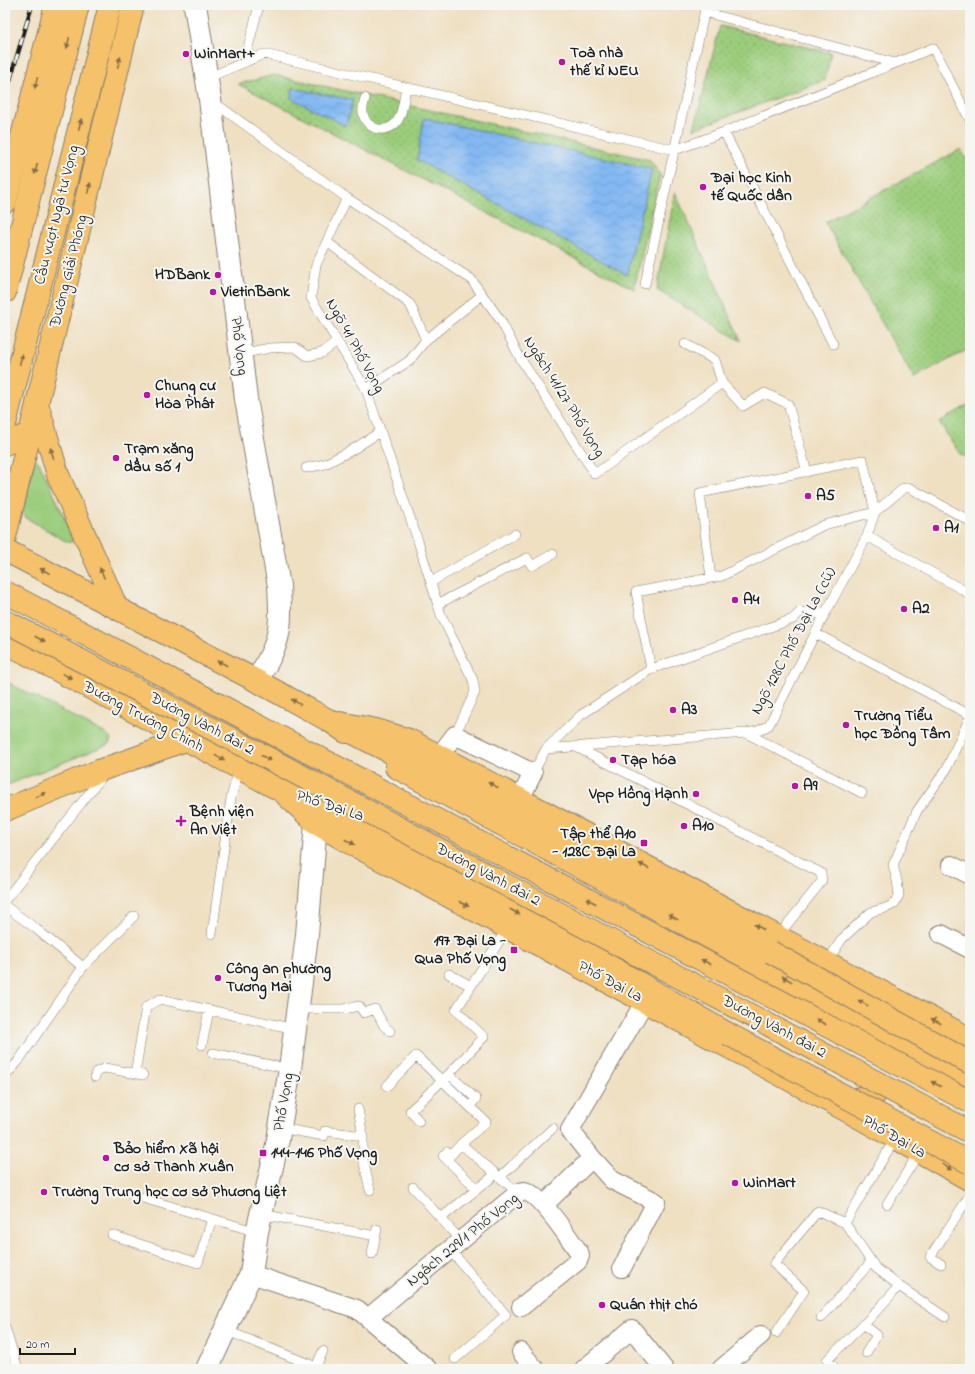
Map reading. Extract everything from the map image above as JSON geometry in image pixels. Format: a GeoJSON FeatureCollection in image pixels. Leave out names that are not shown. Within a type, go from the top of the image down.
{"type":"FeatureCollection","features":[{"type":"Feature","properties":{"kind":"main road"},"geometry":{"type":"LineString","coordinates":[[5,202],[11,157],[56,5]]}},
{"type":"Feature","properties":{"kind":"main road","name":"Cầu vượt Ngã tư Vọng"},"geometry":{"type":"LineString","coordinates":[[5,292],[78,5]]}},
{"type":"Feature","properties":{"kind":"main road","name":"Cầu vượt Ngã tư Vọng"},"geometry":{"type":"LineString","coordinates":[[5,424],[110,5]]}},
{"type":"Feature","properties":{"kind":"main road","name":"Đường Giải Phóng"},"geometry":{"type":"LineString","coordinates":[[5,537],[133,5]]}},
{"type":"Feature","properties":{"kind":"main road"},"geometry":{"type":"LineString","coordinates":[[37,403],[58,475],[118,608]]}},
{"type":"Feature","properties":{"kind":"main road"},"geometry":{"type":"LineString","coordinates":[[5,444],[29,434]]}},
{"type":"Feature","properties":{"kind":"main road"},"geometry":{"type":"LineString","coordinates":[[5,550],[558,839],[776,945],[826,964],[970,1039]]}},
{"type":"Feature","properties":{"kind":"main road","name":"Đường Vành đai 2"},"geometry":{"type":"LineString","coordinates":[[5,592],[970,1102]]}},
{"type":"Feature","properties":{"kind":"main road","name":"Đường Vành đai 2"},"geometry":{"type":"LineString","coordinates":[[5,621],[970,1132]]}},
{"type":"Feature","properties":{"kind":"main road","name":"Đường Trường Chinh"},"geometry":{"type":"LineString","coordinates":[[5,642],[282,791]]}},
{"type":"Feature","properties":{"kind":"main road"},"geometry":{"type":"LineString","coordinates":[[330,721],[376,730],[410,740],[520,799],[776,945],[970,1063]]}},
{"type":"Feature","properties":{"kind":"main road"},"geometry":{"type":"LineString","coordinates":[[330,721],[398,768],[891,1036],[970,1076]]}},
{"type":"Feature","properties":{"kind":"main road"},"geometry":{"type":"LineString","coordinates":[[5,810],[109,767],[186,740]]}},
{"type":"Feature","properties":{"kind":"main road"},"geometry":{"type":"LineString","coordinates":[[282,791],[417,856],[728,1034],[970,1163]]}},
{"type":"Feature","properties":{"kind":"main road","name":"Phố Đại La"},"geometry":{"type":"LineString","coordinates":[[282,791],[316,823],[896,1137],[970,1180]]}},
{"type":"Feature","properties":{"kind":"main road","name":"Phố Đại La"},"geometry":{"type":"LineString","coordinates":[[282,791],[323,801],[363,816],[414,841],[602,941],[876,1094],[970,1142]]}},
{"type":"Feature","properties":{"kind":"main road"},"geometry":{"type":"LineString","coordinates":[[888,995],[891,1036]]}},
{"type":"Feature","properties":{"kind":"main road"},"geometry":{"type":"LineString","coordinates":[[948,1131],[970,1089]]}},
{"type":"Feature","properties":{"kind":"main road"},"geometry":{"type":"LineString","coordinates":[[837,1105],[876,1094]]}},
{"type":"Feature","properties":{"kind":"street","name":"Phố Vọng"},"geometry":{"type":"LineString","coordinates":[[195,5],[208,89],[246,399],[278,586],[281,613],[275,644],[257,681]]}},
{"type":"Feature","properties":{"kind":"street"},"geometry":{"type":"LineString","coordinates":[[439,756],[455,735],[533,772],[520,799]]}},
{"type":"Feature","properties":{"kind":"street","name":"Phố Vọng"},"geometry":{"type":"LineString","coordinates":[[207,1369],[251,1274],[259,1223],[280,1128],[290,1069],[307,935],[316,823]]}},
{"type":"Feature","properties":{"kind":"street"},"geometry":{"type":"LineString","coordinates":[[951,865],[970,875]]}},
{"type":"Feature","properties":{"kind":"street"},"geometry":{"type":"LineString","coordinates":[[941,934],[970,949]]}},
{"type":"Feature","properties":{"kind":"street"},"geometry":{"type":"LineString","coordinates":[[622,1268],[656,1202],[612,1180],[570,1130],[645,1001]]}},
{"type":"Feature","properties":{"kind":"street"},"geometry":{"type":"LineString","coordinates":[[544,1205],[592,1158]]}},
{"type":"Feature","properties":{"kind":"street","name":"Ngách 229/1 Phố Vọng"},"geometry":{"type":"LineString","coordinates":[[368,1318],[518,1193],[523,1191],[529,1193],[544,1205],[579,1252],[580,1256],[578,1261],[521,1307]]}},
{"type":"Feature","properties":{"kind":"street"},"geometry":{"type":"LineString","coordinates":[[251,1274],[357,1309],[428,1369]]}},
{"type":"Feature","properties":{"kind":"street"},"geometry":{"type":"LineString","coordinates":[[584,1369],[632,1329],[664,1369]]}},
{"type":"Feature","properties":{"kind":"street"},"geometry":{"type":"LineString","coordinates":[[721,1369],[769,1334]]}},
{"type":"Feature","properties":{"kind":"street"},"geometry":{"type":"LineString","coordinates":[[521,1352],[535,1369]]}},
{"type":"Feature","properties":{"kind":"lane"},"geometry":{"type":"LineString","coordinates":[[244,63],[259,5]]}},
{"type":"Feature","properties":{"kind":"lane"},"geometry":{"type":"LineString","coordinates":[[645,284],[705,9],[895,63]]}},
{"type":"Feature","properties":{"kind":"lane"},"geometry":{"type":"LineString","coordinates":[[347,198],[208,89],[244,63],[264,54],[674,150],[724,132],[933,48],[970,120]]}},
{"type":"Feature","properties":{"kind":"lane"},"geometry":{"type":"LineString","coordinates":[[365,98],[363,115],[367,122],[372,127],[377,129],[387,129],[392,127],[400,116],[406,87]]}},
{"type":"Feature","properties":{"kind":"lane"},"geometry":{"type":"LineString","coordinates":[[724,132],[832,344]]}},
{"type":"Feature","properties":{"kind":"lane","name":"Ngõ 41 Phố Vọng"},"geometry":{"type":"LineString","coordinates":[[347,198],[316,265],[311,298],[366,389],[441,614],[475,687],[455,735]]}},
{"type":"Feature","properties":{"kind":"lane","name":"Ngách 41/27 Phố Vọng"},"geometry":{"type":"LineString","coordinates":[[347,198],[471,279],[501,321],[520,358],[595,474],[722,383]]}},
{"type":"Feature","properties":{"kind":"lane"},"geometry":{"type":"LineString","coordinates":[[327,242],[410,304],[426,340]]}},
{"type":"Feature","properties":{"kind":"lane"},"geometry":{"type":"LineString","coordinates":[[366,389],[409,361],[426,340],[482,295]]}},
{"type":"Feature","properties":{"kind":"lane"},"geometry":{"type":"LineString","coordinates":[[240,354],[270,348],[295,347],[307,356],[322,353],[337,342]]}},
{"type":"Feature","properties":{"kind":"lane"},"geometry":{"type":"LineString","coordinates":[[685,344],[716,360],[722,383],[743,406],[765,393],[788,404],[806,472]]}},
{"type":"Feature","properties":{"kind":"lane"},"geometry":{"type":"LineString","coordinates":[[306,468],[325,464],[352,450],[380,432]]}},
{"type":"Feature","properties":{"kind":"lane"},"geometry":{"type":"LineString","coordinates":[[711,578],[700,493],[863,460],[875,512]]}},
{"type":"Feature","properties":{"kind":"lane"},"geometry":{"type":"LineString","coordinates":[[651,669],[636,592],[722,576],[824,525],[875,512],[904,488],[910,488],[970,521]]}},
{"type":"Feature","properties":{"kind":"lane","name":"Ngõ 128C Phố Đại La (cũ)"},"geometry":{"type":"LineString","coordinates":[[546,749],[746,733],[758,731],[769,725],[815,633],[867,536],[875,512]]}},
{"type":"Feature","properties":{"kind":"lane"},"geometry":{"type":"LineString","coordinates":[[431,582],[515,534]]}},
{"type":"Feature","properties":{"kind":"lane"},"geometry":{"type":"LineString","coordinates":[[867,536],[970,594]]}},
{"type":"Feature","properties":{"kind":"lane"},"geometry":{"type":"LineString","coordinates":[[438,604],[527,558],[532,566],[553,554]]}},
{"type":"Feature","properties":{"kind":"lane"},"geometry":{"type":"LineString","coordinates":[[533,772],[546,749],[581,715],[651,669],[793,619],[800,612],[825,614]]}},
{"type":"Feature","properties":{"kind":"lane"},"geometry":{"type":"LineString","coordinates":[[815,633],[970,716],[946,770],[917,811],[893,865],[899,895],[894,904],[871,912],[842,939],[826,964]]}},
{"type":"Feature","properties":{"kind":"lane"},"geometry":{"type":"LineString","coordinates":[[746,733],[862,792]]}},
{"type":"Feature","properties":{"kind":"lane"},"geometry":{"type":"LineString","coordinates":[[576,747],[821,873],[822,881],[786,926],[776,945]]}},
{"type":"Feature","properties":{"kind":"lane"},"geometry":{"type":"LineString","coordinates":[[5,900],[93,790],[109,767]]}},
{"type":"Feature","properties":{"kind":"lane"},"geometry":{"type":"LineString","coordinates":[[212,934],[231,798],[239,769]]}},
{"type":"Feature","properties":{"kind":"lane"},"geometry":{"type":"LineString","coordinates":[[5,906],[36,928],[83,967]]}},
{"type":"Feature","properties":{"kind":"lane"},"geometry":{"type":"LineString","coordinates":[[5,1076],[17,1063],[83,967],[134,916]]}},
{"type":"Feature","properties":{"kind":"lane"},"geometry":{"type":"LineString","coordinates":[[418,1121],[410,1111],[449,1074],[484,1037],[456,1010],[508,927]]}},
{"type":"Feature","properties":{"kind":"lane"},"geometry":{"type":"LineString","coordinates":[[450,974],[471,986]]}},
{"type":"Feature","properties":{"kind":"lane"},"geometry":{"type":"LineString","coordinates":[[95,1077],[96,1072],[105,1068],[139,1074],[146,1008],[160,999],[209,1010],[297,1019],[359,1006],[364,1013],[375,1009],[384,1026],[390,1031]]}},
{"type":"Feature","properties":{"kind":"lane"},"geometry":{"type":"LineString","coordinates":[[202,1045],[209,1010]]}},
{"type":"Feature","properties":{"kind":"lane"},"geometry":{"type":"LineString","coordinates":[[213,1053],[290,1069]]}},
{"type":"Feature","properties":{"kind":"lane"},"geometry":{"type":"LineString","coordinates":[[387,1086],[416,1056],[469,1106],[489,1119],[451,1155],[447,1152],[443,1156],[477,1189]]}},
{"type":"Feature","properties":{"kind":"lane"},"geometry":{"type":"LineString","coordinates":[[449,1074],[476,1099],[469,1106]]}},
{"type":"Feature","properties":{"kind":"lane"},"geometry":{"type":"LineString","coordinates":[[358,1109],[363,1136],[363,1159],[370,1190]]}},
{"type":"Feature","properties":{"kind":"lane"},"geometry":{"type":"LineString","coordinates":[[280,1128],[324,1136],[325,1131],[363,1136]]}},
{"type":"Feature","properties":{"kind":"lane"},"geometry":{"type":"LineString","coordinates":[[441,1218],[477,1189],[498,1175],[553,1128]]}},
{"type":"Feature","properties":{"kind":"lane"},"geometry":{"type":"LineString","coordinates":[[845,1223],[896,1137]]}},
{"type":"Feature","properties":{"kind":"lane"},"geometry":{"type":"LineString","coordinates":[[461,1144],[518,1193]]}},
{"type":"Feature","properties":{"kind":"lane"},"geometry":{"type":"LineString","coordinates":[[887,1204],[920,1151]]}},
{"type":"Feature","properties":{"kind":"lane"},"geometry":{"type":"LineString","coordinates":[[413,1187],[441,1218],[456,1245],[506,1315],[455,1359]]}},
{"type":"Feature","properties":{"kind":"lane"},"geometry":{"type":"LineString","coordinates":[[133,1194],[212,1219],[377,1232],[372,1254]]}},
{"type":"Feature","properties":{"kind":"lane"},"geometry":{"type":"LineString","coordinates":[[941,1264],[930,1257],[970,1195]]}},
{"type":"Feature","properties":{"kind":"lane"},"geometry":{"type":"LineString","coordinates":[[769,1334],[804,1291],[774,1264],[818,1211],[845,1223],[874,1267],[898,1286],[945,1317]]}},
{"type":"Feature","properties":{"kind":"lane"},"geometry":{"type":"LineString","coordinates":[[112,1235],[198,1263],[212,1219]]}},
{"type":"Feature","properties":{"kind":"lane"},"geometry":{"type":"LineString","coordinates":[[821,1318],[871,1262]]}},
{"type":"Feature","properties":{"kind":"lane"},"geometry":{"type":"LineString","coordinates":[[830,1367],[827,1360],[898,1286]]}},
{"type":"Feature","properties":{"kind":"lane"},"geometry":{"type":"LineString","coordinates":[[863,1324],[877,1335],[866,1353]]}},
{"type":"Feature","properties":{"kind":"lane"},"geometry":{"type":"LineString","coordinates":[[5,1327],[18,1369]]}},
{"type":"Feature","properties":{"kind":"lane"},"geometry":{"type":"LineString","coordinates":[[225,1330],[315,1368],[323,1351]]}},
{"type":"Feature","properties":{"kind":"green space"},"geometry":{"type":"Polygon","coordinates":[[[720,26],[831,53],[825,80],[694,129],[720,26]]]}},
{"type":"Feature","properties":{"kind":"green space"},"geometry":{"type":"Polygon","coordinates":[[[275,75],[650,160],[660,175],[634,289],[238,84],[275,75]]]}},
{"type":"Feature","properties":{"kind":"green space"},"geometry":{"type":"Polygon","coordinates":[[[961,149],[970,167],[970,348],[914,379],[825,222],[961,149]]]}},
{"type":"Feature","properties":{"kind":"green space"},"geometry":{"type":"Polygon","coordinates":[[[675,192],[741,341],[657,290],[675,192]]]}},
{"type":"Feature","properties":{"kind":"green space"},"geometry":{"type":"Polygon","coordinates":[[[970,404],[970,459],[960,454],[939,422],[970,404]]]}},
{"type":"Feature","properties":{"kind":"green space"},"geometry":{"type":"Polygon","coordinates":[[[36,459],[39,462],[63,514],[73,541],[71,542],[67,542],[25,517],[22,511],[36,459]]]}},
{"type":"Feature","properties":{"kind":"green space"},"geometry":{"type":"Polygon","coordinates":[[[5,681],[108,735],[111,739],[109,744],[5,786],[5,681]]]}},
{"type":"Feature","properties":{"kind":"water"},"geometry":{"type":"Polygon","coordinates":[[[293,88],[353,100],[346,126],[291,98],[293,88]]]}},
{"type":"Feature","properties":{"kind":"water"},"geometry":{"type":"Polygon","coordinates":[[[424,118],[652,169],[627,275],[417,160],[424,118]]]}},
{"type":"Feature","properties":{"kind":"railway"},"geometry":{"type":"LineString","coordinates":[[5,97],[32,5]]}},
{"type":"Feature","properties":{"kind":"place","name":"WinMart+"},"geometry":{"type":"Point","coordinates":[186,54]}},
{"type":"Feature","properties":{"kind":"place","name":"Toà nhà thế kỉ NEU"},"geometry":{"type":"Point","coordinates":[562,62]}},
{"type":"Feature","properties":{"kind":"place","name":"Đại học Kinh tế Quốc dân"},"geometry":{"type":"Point","coordinates":[703,187]}},
{"type":"Feature","properties":{"kind":"place","name":"HDBank"},"geometry":{"type":"Point","coordinates":[218,275]}},
{"type":"Feature","properties":{"kind":"place","name":"VietinBank"},"geometry":{"type":"Point","coordinates":[213,292]}},
{"type":"Feature","properties":{"kind":"place","name":"Chung cư Hòa Phát"},"geometry":{"type":"Point","coordinates":[147,395]}},
{"type":"Feature","properties":{"kind":"place","name":"Trạm xăng dầu số 1"},"geometry":{"type":"Point","coordinates":[116,458]}},
{"type":"Feature","properties":{"kind":"place","name":"A5"},"geometry":{"type":"Point","coordinates":[808,496]}},
{"type":"Feature","properties":{"kind":"place","name":"A1"},"geometry":{"type":"Point","coordinates":[936,528]}},
{"type":"Feature","properties":{"kind":"place","name":"A4"},"geometry":{"type":"Point","coordinates":[735,600]}},
{"type":"Feature","properties":{"kind":"place","name":"A2"},"geometry":{"type":"Point","coordinates":[904,609]}},
{"type":"Feature","properties":{"kind":"place","name":"A3"},"geometry":{"type":"Point","coordinates":[673,710]}},
{"type":"Feature","properties":{"kind":"place","name":"Trường Tiểu học Đồng Tâm"},"geometry":{"type":"Point","coordinates":[846,725]}},
{"type":"Feature","properties":{"kind":"place","name":"Tạp hóa"},"geometry":{"type":"Point","coordinates":[613,760]}},
{"type":"Feature","properties":{"kind":"place","name":"A9"},"geometry":{"type":"Point","coordinates":[795,786]}},
{"type":"Feature","properties":{"kind":"place","name":"Vpp Hồng Hạnh"},"geometry":{"type":"Point","coordinates":[696,794]}},
{"type":"Feature","properties":{"kind":"place","name":"Bệnh viện An Việt"},"geometry":{"type":"Point","coordinates":[181,821]}},
{"type":"Feature","properties":{"kind":"place","name":"A10"},"geometry":{"type":"Point","coordinates":[684,826]}},
{"type":"Feature","properties":{"kind":"place","name":"Tập thể A10 - 128C Đại La"},"geometry":{"type":"Point","coordinates":[644,843]}},
{"type":"Feature","properties":{"kind":"place","name":"197 Đại La - Qua Phố Vọng"},"geometry":{"type":"Point","coordinates":[514,950]}},
{"type":"Feature","properties":{"kind":"place","name":"Công an phường Tương Mai"},"geometry":{"type":"Point","coordinates":[218,978]}},
{"type":"Feature","properties":{"kind":"place","name":"144-146 Phố Vọng"},"geometry":{"type":"Point","coordinates":[263,1153]}},
{"type":"Feature","properties":{"kind":"place","name":"Bảo hiểm Xã hội cơ sở Thanh Xuân"},"geometry":{"type":"Point","coordinates":[106,1158]}},
{"type":"Feature","properties":{"kind":"place","name":"WinMart"},"geometry":{"type":"Point","coordinates":[735,1183]}},
{"type":"Feature","properties":{"kind":"place","name":"Trường Trung học cơ sở Phương Liệt"},"geometry":{"type":"Point","coordinates":[44,1192]}},
{"type":"Feature","properties":{"kind":"place","name":"Quán thịt chó"},"geometry":{"type":"Point","coordinates":[602,1305]}}]}
